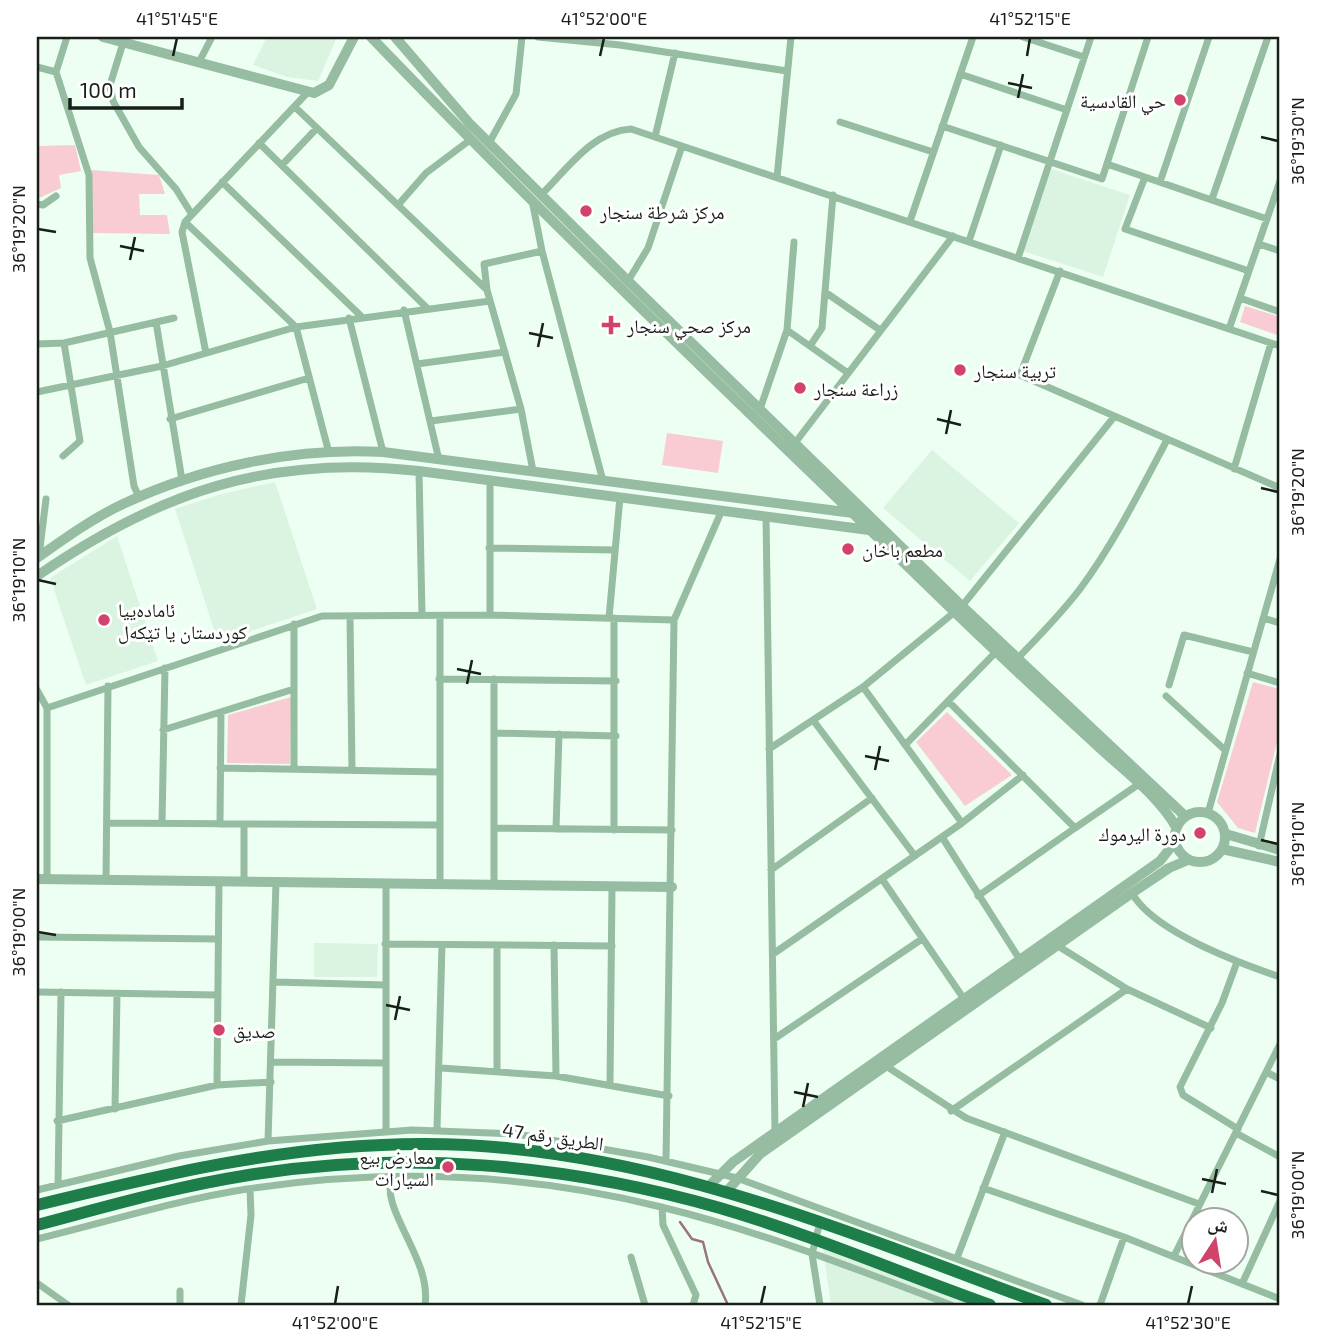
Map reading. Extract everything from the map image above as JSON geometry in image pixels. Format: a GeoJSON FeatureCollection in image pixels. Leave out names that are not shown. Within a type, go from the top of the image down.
{"type":"FeatureCollection","features":[{"type":"Feature","properties":{"kind":"highway"},"geometry":{"type":"LineString","coordinates":[[327,1135],[328,1149]]}},
{"type":"Feature","properties":{"kind":"highway","name":"الطريق رقم 47"},"geometry":{"type":"LineString","coordinates":[[37,1205],[241,1159],[328,1149],[398,1144],[468,1145],[561,1154],[645,1170],[709,1186],[820,1221],[882,1237],[1046,1305]]}},
{"type":"Feature","properties":{"kind":"highway"},"geometry":{"type":"LineString","coordinates":[[645,1170],[648,1157]]}},
{"type":"Feature","properties":{"kind":"highway"},"geometry":{"type":"LineString","coordinates":[[241,1159],[243,1175]]}},
{"type":"Feature","properties":{"kind":"highway","name":"الطريق رقم 47"},"geometry":{"type":"LineString","coordinates":[[37,1225],[243,1175],[362,1164],[442,1163],[521,1169],[614,1190],[719,1208],[815,1238],[989,1305]]}},
{"type":"Feature","properties":{"kind":"highway"},"geometry":{"type":"LineString","coordinates":[[51,1221],[54,1234]]}},
{"type":"Feature","properties":{"kind":"street"},"geometry":{"type":"LineString","coordinates":[[67,37],[56,72],[89,174],[90,258],[110,332],[134,486],[146,511]]}},
{"type":"Feature","properties":{"kind":"street"},"geometry":{"type":"LineString","coordinates":[[103,37],[127,41],[309,92],[320,92],[329,85],[354,37]]}},
{"type":"Feature","properties":{"kind":"street"},"geometry":{"type":"LineString","coordinates":[[199,62],[212,37]]}},
{"type":"Feature","properties":{"kind":"street"},"geometry":{"type":"LineString","coordinates":[[371,37],[470,140],[959,609],[996,652],[1139,784],[1169,815],[1176,827],[1175,842],[1160,861],[886,1066],[760,1154],[727,1191]]}},
{"type":"Feature","properties":{"kind":"street"},"geometry":{"type":"LineString","coordinates":[[396,37],[489,143],[795,443],[857,511],[869,530],[1018,658],[1185,816]]}},
{"type":"Feature","properties":{"kind":"street"},"geometry":{"type":"LineString","coordinates":[[489,143],[507,116],[516,94],[522,37]]}},
{"type":"Feature","properties":{"kind":"street"},"geometry":{"type":"LineString","coordinates":[[538,37],[620,41],[787,71]]}},
{"type":"Feature","properties":{"kind":"street"},"geometry":{"type":"LineString","coordinates":[[777,177],[791,37]]}},
{"type":"Feature","properties":{"kind":"street"},"geometry":{"type":"LineString","coordinates":[[909,221],[973,37]]}},
{"type":"Feature","properties":{"kind":"street"},"geometry":{"type":"LineString","coordinates":[[1023,37],[1084,57]]}},
{"type":"Feature","properties":{"kind":"street"},"geometry":{"type":"LineString","coordinates":[[1018,258],[1091,37]]}},
{"type":"Feature","properties":{"kind":"street"},"geometry":{"type":"LineString","coordinates":[[942,126],[1102,179],[1148,37]]}},
{"type":"Feature","properties":{"kind":"street"},"geometry":{"type":"LineString","coordinates":[[1160,182],[1209,37]]}},
{"type":"Feature","properties":{"kind":"street"},"geometry":{"type":"LineString","coordinates":[[1212,199],[1268,37]]}},
{"type":"Feature","properties":{"kind":"street"},"geometry":{"type":"LineString","coordinates":[[127,41],[110,85],[113,101],[144,153],[176,189],[191,213]]}},
{"type":"Feature","properties":{"kind":"street"},"geometry":{"type":"LineString","coordinates":[[655,137],[675,53]]}},
{"type":"Feature","properties":{"kind":"street"},"geometry":{"type":"LineString","coordinates":[[37,67],[56,72]]}},
{"type":"Feature","properties":{"kind":"street"},"geometry":{"type":"LineString","coordinates":[[960,74],[1067,110]]}},
{"type":"Feature","properties":{"kind":"street"},"geometry":{"type":"LineString","coordinates":[[206,353],[182,232],[185,222],[309,92]]}},
{"type":"Feature","properties":{"kind":"street"},"geometry":{"type":"LineString","coordinates":[[295,107],[487,290]]}},
{"type":"Feature","properties":{"kind":"street"},"geometry":{"type":"LineString","coordinates":[[841,122],[933,152]]}},
{"type":"Feature","properties":{"kind":"street"},"geometry":{"type":"LineString","coordinates":[[282,165],[317,128]]}},
{"type":"Feature","properties":{"kind":"street"},"geometry":{"type":"LineString","coordinates":[[542,194],[591,145],[611,132],[631,129],[1280,346]]}},
{"type":"Feature","properties":{"kind":"street"},"geometry":{"type":"LineString","coordinates":[[398,205],[426,173],[470,140]]}},
{"type":"Feature","properties":{"kind":"street"},"geometry":{"type":"LineString","coordinates":[[259,143],[427,308]]}},
{"type":"Feature","properties":{"kind":"street"},"geometry":{"type":"LineString","coordinates":[[969,241],[1001,145]]}},
{"type":"Feature","properties":{"kind":"street"},"geometry":{"type":"LineString","coordinates":[[628,281],[648,248],[681,146]]}},
{"type":"Feature","properties":{"kind":"street"},"geometry":{"type":"LineString","coordinates":[[1107,164],[1267,219]]}},
{"type":"Feature","properties":{"kind":"street"},"geometry":{"type":"LineString","coordinates":[[1145,177],[1125,229],[1249,271]]}},
{"type":"Feature","properties":{"kind":"street"},"geometry":{"type":"LineString","coordinates":[[1229,329],[1280,181]]}},
{"type":"Feature","properties":{"kind":"street"},"geometry":{"type":"LineString","coordinates":[[222,182],[361,316]]}},
{"type":"Feature","properties":{"kind":"street"},"geometry":{"type":"LineString","coordinates":[[810,346],[822,328],[833,195]]}},
{"type":"Feature","properties":{"kind":"street"},"geometry":{"type":"LineString","coordinates":[[37,204],[43,205],[56,196]]}},
{"type":"Feature","properties":{"kind":"street"},"geometry":{"type":"LineString","coordinates":[[532,200],[542,251],[603,481]]}},
{"type":"Feature","properties":{"kind":"street"},"geometry":{"type":"LineString","coordinates":[[185,222],[296,327],[329,453]]}},
{"type":"Feature","properties":{"kind":"street"},"geometry":{"type":"LineString","coordinates":[[795,443],[953,236]]}},
{"type":"Feature","properties":{"kind":"street"},"geometry":{"type":"LineString","coordinates":[[760,409],[787,330],[794,242]]}},
{"type":"Feature","properties":{"kind":"street"},"geometry":{"type":"LineString","coordinates":[[1259,244],[1280,251]]}},
{"type":"Feature","properties":{"kind":"street"},"geometry":{"type":"LineString","coordinates":[[533,471],[521,410],[487,290],[484,264],[542,251]]}},
{"type":"Feature","properties":{"kind":"street"},"geometry":{"type":"LineString","coordinates":[[1060,271],[1020,376],[1280,488]]}},
{"type":"Feature","properties":{"kind":"street"},"geometry":{"type":"LineString","coordinates":[[825,292],[880,330]]}},
{"type":"Feature","properties":{"kind":"street"},"geometry":{"type":"LineString","coordinates":[[1240,298],[1280,312]]}},
{"type":"Feature","properties":{"kind":"street"},"geometry":{"type":"LineString","coordinates":[[37,392],[162,366],[296,327],[404,310],[490,301]]}},
{"type":"Feature","properties":{"kind":"street"},"geometry":{"type":"LineString","coordinates":[[404,310],[439,460]]}},
{"type":"Feature","properties":{"kind":"street"},"geometry":{"type":"LineString","coordinates":[[37,344],[64,343],[174,318]]}},
{"type":"Feature","properties":{"kind":"street"},"geometry":{"type":"LineString","coordinates":[[349,318],[383,452]]}},
{"type":"Feature","properties":{"kind":"street"},"geometry":{"type":"LineString","coordinates":[[156,322],[182,480]]}},
{"type":"Feature","properties":{"kind":"street"},"geometry":{"type":"LineString","coordinates":[[787,330],[848,373]]}},
{"type":"Feature","properties":{"kind":"street"},"geometry":{"type":"LineString","coordinates":[[63,456],[80,440],[64,343]]}},
{"type":"Feature","properties":{"kind":"street"},"geometry":{"type":"LineString","coordinates":[[1234,469],[1271,343]]}},
{"type":"Feature","properties":{"kind":"street"},"geometry":{"type":"LineString","coordinates":[[417,364],[505,352]]}},
{"type":"Feature","properties":{"kind":"street"},"geometry":{"type":"LineString","coordinates":[[170,419],[309,378]]}},
{"type":"Feature","properties":{"kind":"street"},"geometry":{"type":"LineString","coordinates":[[431,421],[521,410]]}},
{"type":"Feature","properties":{"kind":"street"},"geometry":{"type":"LineString","coordinates":[[769,749],[863,687],[959,609],[1114,417]]}},
{"type":"Feature","properties":{"kind":"street"},"geometry":{"type":"LineString","coordinates":[[1018,658],[1067,605],[1093,570],[1167,440]]}},
{"type":"Feature","properties":{"kind":"street"},"geometry":{"type":"LineString","coordinates":[[38,557],[121,505],[182,480],[268,460],[329,453],[383,452],[816,509],[857,511]]}},
{"type":"Feature","properties":{"kind":"street"},"geometry":{"type":"LineString","coordinates":[[37,576],[74,551],[146,511],[186,495],[272,473],[314,467],[375,466],[869,530]]}},
{"type":"Feature","properties":{"kind":"street"},"geometry":{"type":"LineString","coordinates":[[419,471],[422,615]]}},
{"type":"Feature","properties":{"kind":"street"},"geometry":{"type":"LineString","coordinates":[[490,480],[491,615]]}},
{"type":"Feature","properties":{"kind":"street"},"geometry":{"type":"LineString","coordinates":[[614,830],[616,681],[612,618],[620,497]]}},
{"type":"Feature","properties":{"kind":"street"},"geometry":{"type":"LineString","coordinates":[[38,557],[46,499]]}},
{"type":"Feature","properties":{"kind":"street"},"geometry":{"type":"LineString","coordinates":[[815,522],[816,509]]}},
{"type":"Feature","properties":{"kind":"street"},"geometry":{"type":"LineString","coordinates":[[666,1161],[674,621],[722,510]]}},
{"type":"Feature","properties":{"kind":"street"},"geometry":{"type":"LineString","coordinates":[[766,516],[775,1132]]}},
{"type":"Feature","properties":{"kind":"street"},"geometry":{"type":"LineString","coordinates":[[489,548],[615,550]]}},
{"type":"Feature","properties":{"kind":"street"},"geometry":{"type":"LineString","coordinates":[[1208,813],[1280,563]]}},
{"type":"Feature","properties":{"kind":"street"},"geometry":{"type":"LineString","coordinates":[[350,615],[352,770]]}},
{"type":"Feature","properties":{"kind":"street"},"geometry":{"type":"LineString","coordinates":[[47,708],[322,616],[491,615],[674,621]]}},
{"type":"Feature","properties":{"kind":"street"},"geometry":{"type":"LineString","coordinates":[[440,616],[440,884]]}},
{"type":"Feature","properties":{"kind":"street"},"geometry":{"type":"LineString","coordinates":[[1263,618],[1280,623]]}},
{"type":"Feature","properties":{"kind":"street"},"geometry":{"type":"LineString","coordinates":[[295,625],[295,769]]}},
{"type":"Feature","properties":{"kind":"street"},"geometry":{"type":"LineString","coordinates":[[1169,685],[1184,635],[1253,652]]}},
{"type":"Feature","properties":{"kind":"street"},"geometry":{"type":"LineString","coordinates":[[905,746],[996,652]]}},
{"type":"Feature","properties":{"kind":"street"},"geometry":{"type":"LineString","coordinates":[[162,824],[165,668]]}},
{"type":"Feature","properties":{"kind":"street"},"geometry":{"type":"LineString","coordinates":[[1247,673],[1280,683]]}},
{"type":"Feature","properties":{"kind":"street"},"geometry":{"type":"LineString","coordinates":[[439,679],[616,681]]}},
{"type":"Feature","properties":{"kind":"street"},"geometry":{"type":"LineString","coordinates":[[494,679],[494,885]]}},
{"type":"Feature","properties":{"kind":"street"},"geometry":{"type":"LineString","coordinates":[[106,880],[108,686]]}},
{"type":"Feature","properties":{"kind":"street"},"geometry":{"type":"LineString","coordinates":[[863,687],[962,822]]}},
{"type":"Feature","properties":{"kind":"street"},"geometry":{"type":"LineString","coordinates":[[163,730],[294,689]]}},
{"type":"Feature","properties":{"kind":"street"},"geometry":{"type":"LineString","coordinates":[[37,690],[47,708],[42,879],[672,887]]}},
{"type":"Feature","properties":{"kind":"street"},"geometry":{"type":"LineString","coordinates":[[1166,696],[1225,750]]}},
{"type":"Feature","properties":{"kind":"street"},"geometry":{"type":"LineString","coordinates":[[949,702],[1075,828]]}},
{"type":"Feature","properties":{"kind":"street"},"geometry":{"type":"LineString","coordinates":[[220,824],[221,712]]}},
{"type":"Feature","properties":{"kind":"street"},"geometry":{"type":"LineString","coordinates":[[813,720],[915,856]]}},
{"type":"Feature","properties":{"kind":"street"},"geometry":{"type":"LineString","coordinates":[[494,733],[615,736]]}},
{"type":"Feature","properties":{"kind":"street"},"geometry":{"type":"LineString","coordinates":[[556,829],[559,734]]}},
{"type":"Feature","properties":{"kind":"street"},"geometry":{"type":"LineString","coordinates":[[1259,846],[1280,754]]}},
{"type":"Feature","properties":{"kind":"street"},"geometry":{"type":"LineString","coordinates":[[220,768],[439,772]]}},
{"type":"Feature","properties":{"kind":"street"},"geometry":{"type":"LineString","coordinates":[[773,954],[942,837],[1023,775]]}},
{"type":"Feature","properties":{"kind":"street"},"geometry":{"type":"LineString","coordinates":[[978,896],[1139,784]]}},
{"type":"Feature","properties":{"kind":"street"},"geometry":{"type":"LineString","coordinates":[[771,870],[872,798]]}},
{"type":"Feature","properties":{"kind":"street"},"geometry":{"type":"LineString","coordinates":[[1176,827],[1185,816],[1208,813],[1218,819],[1226,834],[1259,846],[1280,850]]}},
{"type":"Feature","properties":{"kind":"street"},"geometry":{"type":"LineString","coordinates":[[107,823],[440,825]]}},
{"type":"Feature","properties":{"kind":"street"},"geometry":{"type":"LineString","coordinates":[[244,824],[244,882]]}},
{"type":"Feature","properties":{"kind":"street"},"geometry":{"type":"LineString","coordinates":[[494,828],[672,831]]}},
{"type":"Feature","properties":{"kind":"street"},"geometry":{"type":"LineString","coordinates":[[709,1186],[720,1173],[775,1132],[964,999],[1058,946],[1170,868],[1188,860],[1211,860],[1222,849],[1226,834]]}},
{"type":"Feature","properties":{"kind":"street"},"geometry":{"type":"LineString","coordinates":[[942,837],[1023,964]]}},
{"type":"Feature","properties":{"kind":"street"},"geometry":{"type":"LineString","coordinates":[[1175,842],[1188,860]]}},
{"type":"Feature","properties":{"kind":"street"},"geometry":{"type":"LineString","coordinates":[[1222,849],[1280,862]]}},
{"type":"Feature","properties":{"kind":"street"},"geometry":{"type":"LineString","coordinates":[[882,879],[964,999]]}},
{"type":"Feature","properties":{"kind":"street"},"geometry":{"type":"LineString","coordinates":[[217,1085],[219,881]]}},
{"type":"Feature","properties":{"kind":"street"},"geometry":{"type":"LineString","coordinates":[[268,1141],[276,882]]}},
{"type":"Feature","properties":{"kind":"street"},"geometry":{"type":"LineString","coordinates":[[386,884],[386,1131]]}},
{"type":"Feature","properties":{"kind":"street"},"geometry":{"type":"LineString","coordinates":[[610,1084],[612,887]]}},
{"type":"Feature","properties":{"kind":"street"},"geometry":{"type":"LineString","coordinates":[[1132,893],[1150,917],[1237,962],[1280,977]]}},
{"type":"Feature","properties":{"kind":"street"},"geometry":{"type":"LineString","coordinates":[[37,937],[218,939]]}},
{"type":"Feature","properties":{"kind":"street"},"geometry":{"type":"LineString","coordinates":[[774,1039],[922,939]]}},
{"type":"Feature","properties":{"kind":"street"},"geometry":{"type":"LineString","coordinates":[[385,944],[612,946]]}},
{"type":"Feature","properties":{"kind":"street"},"geometry":{"type":"LineString","coordinates":[[437,1129],[441,1068],[442,944]]}},
{"type":"Feature","properties":{"kind":"street"},"geometry":{"type":"LineString","coordinates":[[497,945],[498,1070]]}},
{"type":"Feature","properties":{"kind":"street"},"geometry":{"type":"LineString","coordinates":[[554,945],[556,1076]]}},
{"type":"Feature","properties":{"kind":"street"},"geometry":{"type":"LineString","coordinates":[[1058,946],[1127,989],[1211,1028]]}},
{"type":"Feature","properties":{"kind":"street"},"geometry":{"type":"LineString","coordinates":[[1237,962],[1211,1028],[1181,1091],[1237,1131],[1280,1157]]}},
{"type":"Feature","properties":{"kind":"street"},"geometry":{"type":"LineString","coordinates":[[275,982],[385,985]]}},
{"type":"Feature","properties":{"kind":"street"},"geometry":{"type":"LineString","coordinates":[[951,1111],[1127,989]]}},
{"type":"Feature","properties":{"kind":"street"},"geometry":{"type":"LineString","coordinates":[[37,992],[218,995]]}},
{"type":"Feature","properties":{"kind":"street"},"geometry":{"type":"LineString","coordinates":[[58,1185],[61,992]]}},
{"type":"Feature","properties":{"kind":"street"},"geometry":{"type":"LineString","coordinates":[[115,1110],[117,994]]}},
{"type":"Feature","properties":{"kind":"street"},"geometry":{"type":"LineString","coordinates":[[1174,1256],[1280,1044]]}},
{"type":"Feature","properties":{"kind":"street"},"geometry":{"type":"LineString","coordinates":[[272,1062],[385,1063]]}},
{"type":"Feature","properties":{"kind":"street"},"geometry":{"type":"LineString","coordinates":[[886,1066],[951,1111],[1199,1205]]}},
{"type":"Feature","properties":{"kind":"street"},"geometry":{"type":"LineString","coordinates":[[441,1068],[556,1076],[669,1096]]}},
{"type":"Feature","properties":{"kind":"street"},"geometry":{"type":"LineString","coordinates":[[1266,1072],[1280,1079]]}},
{"type":"Feature","properties":{"kind":"street"},"geometry":{"type":"LineString","coordinates":[[57,1121],[217,1085],[271,1082]]}},
{"type":"Feature","properties":{"kind":"street"},"geometry":{"type":"LineString","coordinates":[[37,1190],[179,1156],[268,1141],[437,1129],[530,1136],[648,1157],[737,1178],[882,1237],[957,1258],[1082,1305]]}},
{"type":"Feature","properties":{"kind":"street"},"geometry":{"type":"LineString","coordinates":[[957,1258],[1005,1132]]}},
{"type":"Feature","properties":{"kind":"street"},"geometry":{"type":"LineString","coordinates":[[391,1176],[389,1190],[392,1203],[424,1273],[425,1305]]}},
{"type":"Feature","properties":{"kind":"street"},"geometry":{"type":"LineString","coordinates":[[37,1239],[250,1189],[391,1176],[505,1180],[614,1190],[755,1234],[951,1305]]}},
{"type":"Feature","properties":{"kind":"street"},"geometry":{"type":"LineString","coordinates":[[983,1188],[1124,1237],[1280,1299]]}},
{"type":"Feature","properties":{"kind":"street"},"geometry":{"type":"LineString","coordinates":[[241,1305],[251,1215],[250,1189]]}},
{"type":"Feature","properties":{"kind":"street"},"geometry":{"type":"LineString","coordinates":[[1242,1284],[1280,1201]]}},
{"type":"Feature","properties":{"kind":"street"},"geometry":{"type":"LineString","coordinates":[[662,1207],[663,1225],[696,1295],[693,1305]]}},
{"type":"Feature","properties":{"kind":"street"},"geometry":{"type":"LineString","coordinates":[[820,1221],[812,1254],[820,1305]]}},
{"type":"Feature","properties":{"kind":"street"},"geometry":{"type":"LineString","coordinates":[[1100,1305],[1124,1237]]}},
{"type":"Feature","properties":{"kind":"street"},"geometry":{"type":"LineString","coordinates":[[631,1256],[645,1305]]}},
{"type":"Feature","properties":{"kind":"street"},"geometry":{"type":"LineString","coordinates":[[37,1283],[68,1305]]}},
{"type":"Feature","properties":{"kind":"street"},"geometry":{"type":"LineString","coordinates":[[180,1291],[180,1305]]}},
{"type":"Feature","properties":{"kind":"shaded area"},"geometry":{"type":"Polygon","coordinates":[[[267,37],[337,37],[318,81],[287,77],[253,65],[267,37]]]}},
{"type":"Feature","properties":{"kind":"shaded area"},"geometry":{"type":"Polygon","coordinates":[[[75,145],[81,171],[59,175],[61,188],[37,199],[37,146],[75,145]]]}},
{"type":"Feature","properties":{"kind":"shaded area"},"geometry":{"type":"Polygon","coordinates":[[[1051,169],[1130,195],[1103,277],[1023,251],[1051,169]]]}},
{"type":"Feature","properties":{"kind":"shaded area"},"geometry":{"type":"Polygon","coordinates":[[[91,170],[159,175],[165,194],[139,194],[140,215],[167,215],[170,234],[92,233],[91,170]]]}},
{"type":"Feature","properties":{"kind":"shaded area"},"geometry":{"type":"Polygon","coordinates":[[[1245,306],[1280,317],[1280,336],[1240,322],[1245,306]]]}},
{"type":"Feature","properties":{"kind":"shaded area"},"geometry":{"type":"Polygon","coordinates":[[[667,433],[723,441],[718,473],[662,465],[667,433]]]}},
{"type":"Feature","properties":{"kind":"shaded area"},"geometry":{"type":"Polygon","coordinates":[[[932,450],[1019,523],[970,581],[883,508],[932,450]]]}},
{"type":"Feature","properties":{"kind":"shaded area"},"geometry":{"type":"Polygon","coordinates":[[[275,482],[317,609],[218,642],[175,509],[221,494],[275,482]]]}},
{"type":"Feature","properties":{"kind":"shaded area","name":"ئامادەییا کوردستان یا تێکەل"},"geometry":{"type":"Polygon","coordinates":[[[117,536],[158,661],[86,685],[50,578],[117,536]]]}},
{"type":"Feature","properties":{"kind":"shaded area"},"geometry":{"type":"Polygon","coordinates":[[[1253,682],[1280,689],[1280,730],[1255,833],[1238,828],[1217,802],[1253,682]]]}},
{"type":"Feature","properties":{"kind":"shaded area"},"geometry":{"type":"Polygon","coordinates":[[[291,697],[290,764],[227,763],[228,715],[291,697]]]}},
{"type":"Feature","properties":{"kind":"shaded area"},"geometry":{"type":"Polygon","coordinates":[[[947,712],[1012,775],[965,806],[916,742],[947,712]]]}},
{"type":"Feature","properties":{"kind":"shaded area"},"geometry":{"type":"Polygon","coordinates":[[[314,943],[378,944],[377,977],[314,977],[314,943]]]}},
{"type":"Feature","properties":{"kind":"shaded area"},"geometry":{"type":"Polygon","coordinates":[[[822,1242],[994,1305],[831,1305],[822,1242]]]}},
{"type":"Feature","properties":{"kind":"waterway"},"geometry":{"type":"LineString","coordinates":[[680,1222],[692,1239],[703,1242],[708,1262],[728,1305]]}},
{"type":"Feature","properties":{"kind":"place","name":"حي القادسية"},"geometry":{"type":"Point","coordinates":[1180,100]}},
{"type":"Feature","properties":{"kind":"place","name":"مركز شرطة سنجار"},"geometry":{"type":"Point","coordinates":[586,211]}},
{"type":"Feature","properties":{"kind":"place","name":"مركز صحي سنجار"},"geometry":{"type":"Point","coordinates":[611,325]}},
{"type":"Feature","properties":{"kind":"place","name":"تربية سنجار"},"geometry":{"type":"Point","coordinates":[960,370]}},
{"type":"Feature","properties":{"kind":"place","name":"زراعة سنجار"},"geometry":{"type":"Point","coordinates":[800,388]}},
{"type":"Feature","properties":{"kind":"place","name":"مطعم باخان"},"geometry":{"type":"Point","coordinates":[848,549]}},
{"type":"Feature","properties":{"kind":"place","name":"ئامادەییا کوردستان یا تێکەل"},"geometry":{"type":"Point","coordinates":[104,620]}},
{"type":"Feature","properties":{"kind":"place","name":"دورة اليرموك"},"geometry":{"type":"Point","coordinates":[1200,833]}},
{"type":"Feature","properties":{"kind":"place","name":"صديق"},"geometry":{"type":"Point","coordinates":[219,1030]}},
{"type":"Feature","properties":{"kind":"place","name":"معارض بيع السيارات"},"geometry":{"type":"Point","coordinates":[448,1167]}}]}
